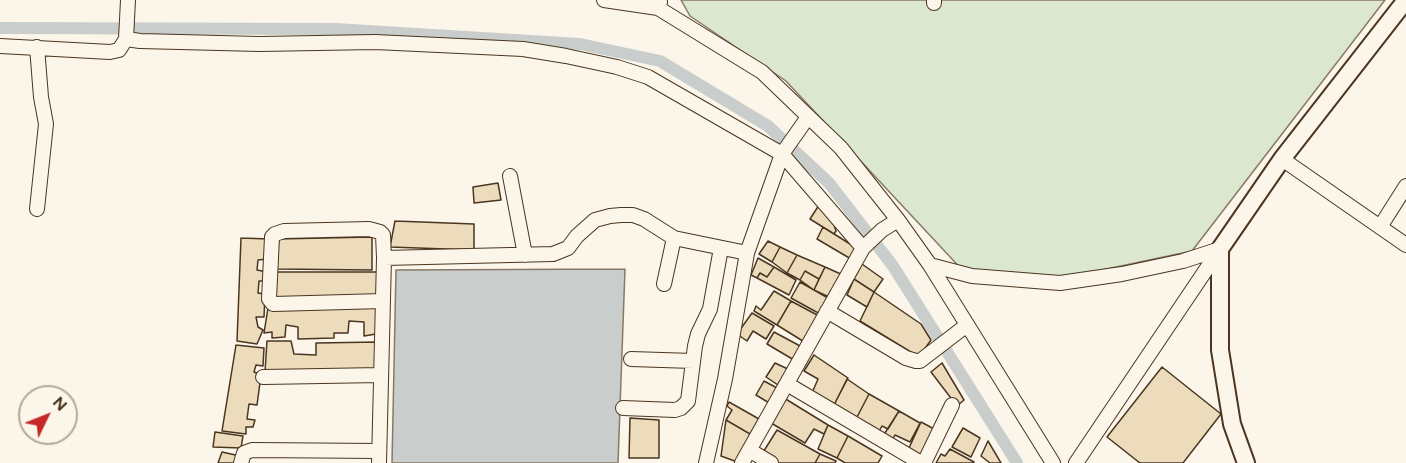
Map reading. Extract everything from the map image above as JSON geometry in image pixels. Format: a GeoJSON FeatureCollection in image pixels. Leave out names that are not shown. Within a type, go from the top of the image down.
{"type":"FeatureCollection","features":[{"type":"Feature","properties":{"kind":"main road"},"geometry":{"type":"LineString","coordinates":[[1246,463],[1232,424],[1220,350],[1220,249],[1282,159],[1406,0]]}},
{"type":"Feature","properties":{"kind":"street"},"geometry":{"type":"LineString","coordinates":[[604,0],[659,4],[762,72],[841,148],[930,265],[1053,463]]}},
{"type":"Feature","properties":{"kind":"street"},"geometry":{"type":"LineString","coordinates":[[0,46],[110,52],[119,50],[127,35],[128,3]]}},
{"type":"Feature","properties":{"kind":"street"},"geometry":{"type":"LineString","coordinates":[[127,35],[140,41],[259,44],[375,42],[523,49],[617,67],[648,77],[784,151],[865,246]]}},
{"type":"Feature","properties":{"kind":"street"},"geometry":{"type":"LineString","coordinates":[[37,47],[41,97],[46,124],[37,209]]}},
{"type":"Feature","properties":{"kind":"street"},"geometry":{"type":"LineString","coordinates":[[706,463],[725,379],[747,253],[784,151],[808,117]]}},
{"type":"Feature","properties":{"kind":"street"},"geometry":{"type":"LineString","coordinates":[[1282,159],[1406,245]]}},
{"type":"Feature","properties":{"kind":"street"},"geometry":{"type":"LineString","coordinates":[[510,176],[525,255]]}},
{"type":"Feature","properties":{"kind":"street"},"geometry":{"type":"LineString","coordinates":[[1380,227],[1406,186]]}},
{"type":"Feature","properties":{"kind":"street"},"geometry":{"type":"LineString","coordinates":[[384,258],[553,254],[562,252],[595,220],[610,216],[633,215],[674,238],[747,253]]}},
{"type":"Feature","properties":{"kind":"street"},"geometry":{"type":"LineString","coordinates":[[742,463],[865,246],[882,230],[898,220]]}},
{"type":"Feature","properties":{"kind":"street"},"geometry":{"type":"LineString","coordinates":[[241,463],[244,453],[252,450],[379,457],[383,301],[384,258],[383,235],[369,229],[284,231],[275,234],[271,244],[269,299],[273,304],[383,301]]}},
{"type":"Feature","properties":{"kind":"street"},"geometry":{"type":"LineString","coordinates":[[664,284],[674,238]]}},
{"type":"Feature","properties":{"kind":"street"},"geometry":{"type":"LineString","coordinates":[[623,408],[681,408],[688,401],[698,334],[710,309],[721,248]]}},
{"type":"Feature","properties":{"kind":"street"},"geometry":{"type":"LineString","coordinates":[[930,265],[972,276],[1060,283],[1132,272],[1183,261],[1220,249]]}},
{"type":"Feature","properties":{"kind":"street"},"geometry":{"type":"LineString","coordinates":[[1076,463],[1220,249]]}},
{"type":"Feature","properties":{"kind":"street"},"geometry":{"type":"LineString","coordinates":[[827,311],[906,358],[920,361],[967,325]]}},
{"type":"Feature","properties":{"kind":"street"},"geometry":{"type":"LineString","coordinates":[[632,359],[693,361]]}},
{"type":"Feature","properties":{"kind":"street"},"geometry":{"type":"LineString","coordinates":[[263,376],[381,375]]}},
{"type":"Feature","properties":{"kind":"street"},"geometry":{"type":"LineString","coordinates":[[787,384],[922,463],[952,405]]}},
{"type":"Feature","properties":{"kind":"street"},"geometry":{"type":"LineString","coordinates":[[749,450],[771,463]]}},
{"type":"Feature","properties":{"kind":"green space"},"geometry":{"type":"Polygon","coordinates":[[[681,0],[1385,0],[1192,251],[1064,278],[966,274],[786,81],[690,16],[681,0]]]}},
{"type":"Feature","properties":{"kind":"shaded area"},"geometry":{"type":"Polygon","coordinates":[[[625,269],[618,463],[392,463],[396,270],[625,269]]]}},
{"type":"Feature","properties":{"kind":"building"},"geometry":{"type":"Polygon","coordinates":[[[498,183],[501,200],[474,203],[473,187],[498,183]]]}},
{"type":"Feature","properties":{"kind":"building"},"geometry":{"type":"Polygon","coordinates":[[[819,205],[832,218],[836,231],[834,234],[810,219],[819,205]]]}},
{"type":"Feature","properties":{"kind":"building"},"geometry":{"type":"Polygon","coordinates":[[[395,221],[474,224],[474,250],[390,247],[395,221]]]}},
{"type":"Feature","properties":{"kind":"building"},"geometry":{"type":"Polygon","coordinates":[[[823,227],[858,249],[851,259],[817,239],[823,227]]]}},
{"type":"Feature","properties":{"kind":"building"},"geometry":{"type":"Polygon","coordinates":[[[372,237],[372,270],[277,269],[276,239],[372,237]]]}},
{"type":"Feature","properties":{"kind":"building"},"geometry":{"type":"Polygon","coordinates":[[[241,238],[269,239],[267,259],[258,260],[257,270],[267,272],[266,281],[259,281],[258,293],[265,294],[264,317],[256,317],[258,327],[263,330],[257,344],[237,341],[241,238]]]}},
{"type":"Feature","properties":{"kind":"building"},"geometry":{"type":"Polygon","coordinates":[[[768,241],[780,247],[772,262],[759,254],[768,241]]]}},
{"type":"Feature","properties":{"kind":"building"},"geometry":{"type":"Polygon","coordinates":[[[780,247],[797,255],[787,273],[772,262],[780,247]]]}},
{"type":"Feature","properties":{"kind":"building"},"geometry":{"type":"Polygon","coordinates":[[[797,255],[825,267],[819,279],[805,271],[800,280],[787,273],[797,255]]]}},
{"type":"Feature","properties":{"kind":"building"},"geometry":{"type":"Polygon","coordinates":[[[758,258],[774,267],[767,277],[760,273],[757,278],[751,275],[758,258]]]}},
{"type":"Feature","properties":{"kind":"building"},"geometry":{"type":"Polygon","coordinates":[[[862,264],[883,279],[874,292],[854,279],[862,264]]]}},
{"type":"Feature","properties":{"kind":"building"},"geometry":{"type":"Polygon","coordinates":[[[774,267],[796,280],[789,295],[757,278],[760,273],[767,277],[774,267]]]}},
{"type":"Feature","properties":{"kind":"building"},"geometry":{"type":"Polygon","coordinates":[[[825,267],[843,275],[829,297],[814,290],[825,267]]]}},
{"type":"Feature","properties":{"kind":"building"},"geometry":{"type":"Polygon","coordinates":[[[805,271],[819,279],[814,290],[800,280],[805,271]]]}},
{"type":"Feature","properties":{"kind":"building"},"geometry":{"type":"Polygon","coordinates":[[[276,272],[378,272],[377,297],[275,297],[276,272]]]}},
{"type":"Feature","properties":{"kind":"building"},"geometry":{"type":"Polygon","coordinates":[[[854,279],[874,292],[867,307],[847,295],[854,279]]]}},
{"type":"Feature","properties":{"kind":"building"},"geometry":{"type":"Polygon","coordinates":[[[800,282],[828,298],[820,314],[791,298],[800,282]]]}},
{"type":"Feature","properties":{"kind":"building"},"geometry":{"type":"Polygon","coordinates":[[[774,291],[791,301],[777,325],[754,311],[756,306],[761,310],[774,291]]]}},
{"type":"Feature","properties":{"kind":"building"},"geometry":{"type":"Polygon","coordinates":[[[874,292],[921,324],[931,340],[919,357],[860,321],[874,292]]]}},
{"type":"Feature","properties":{"kind":"building"},"geometry":{"type":"Polygon","coordinates":[[[791,301],[819,316],[806,343],[777,325],[791,301]]]}},
{"type":"Feature","properties":{"kind":"building"},"geometry":{"type":"Polygon","coordinates":[[[268,308],[377,308],[376,334],[364,336],[364,322],[349,321],[348,333],[334,333],[334,338],[298,339],[298,327],[286,325],[285,337],[272,338],[272,332],[264,333],[268,308]]]}},
{"type":"Feature","properties":{"kind":"building"},"geometry":{"type":"Polygon","coordinates":[[[752,313],[774,326],[766,339],[753,331],[747,341],[737,334],[752,313]]]}},
{"type":"Feature","properties":{"kind":"building"},"geometry":{"type":"Polygon","coordinates":[[[774,332],[802,347],[794,360],[767,344],[774,332]]]}},
{"type":"Feature","properties":{"kind":"building"},"geometry":{"type":"Polygon","coordinates":[[[267,341],[291,341],[294,354],[316,355],[316,343],[378,342],[378,371],[265,372],[267,341]]]}},
{"type":"Feature","properties":{"kind":"building"},"geometry":{"type":"Polygon","coordinates":[[[236,345],[264,348],[263,366],[256,365],[254,372],[261,375],[257,405],[249,404],[247,419],[255,420],[253,427],[246,427],[246,434],[222,431],[236,345]]]}},
{"type":"Feature","properties":{"kind":"building"},"geometry":{"type":"Polygon","coordinates":[[[814,355],[848,378],[834,405],[812,393],[818,379],[804,371],[814,355]]]}},
{"type":"Feature","properties":{"kind":"building"},"geometry":{"type":"Polygon","coordinates":[[[775,363],[790,370],[783,384],[779,382],[778,385],[766,377],[775,363]]]}},
{"type":"Feature","properties":{"kind":"building"},"geometry":{"type":"Polygon","coordinates":[[[942,363],[964,400],[957,406],[931,372],[942,363]]]}},
{"type":"Feature","properties":{"kind":"building"},"geometry":{"type":"Polygon","coordinates":[[[1162,367],[1221,414],[1183,463],[1140,463],[1107,437],[1162,367]]]}},
{"type":"Feature","properties":{"kind":"building"},"geometry":{"type":"Polygon","coordinates":[[[847,379],[869,394],[856,419],[834,405],[847,379]]]}},
{"type":"Feature","properties":{"kind":"building"},"geometry":{"type":"Polygon","coordinates":[[[764,381],[779,389],[771,404],[756,395],[764,381]]]}},
{"type":"Feature","properties":{"kind":"building"},"geometry":{"type":"Polygon","coordinates":[[[869,394],[899,411],[888,429],[882,426],[878,433],[856,419],[869,394]]]}},
{"type":"Feature","properties":{"kind":"building"},"geometry":{"type":"Polygon","coordinates":[[[784,398],[828,425],[824,434],[814,429],[805,443],[771,423],[784,398]]]}},
{"type":"Feature","properties":{"kind":"building"},"geometry":{"type":"Polygon","coordinates":[[[729,402],[759,419],[750,434],[726,420],[732,410],[727,406],[729,402]]]}},
{"type":"Feature","properties":{"kind":"building"},"geometry":{"type":"Polygon","coordinates":[[[899,411],[920,423],[910,442],[895,435],[891,442],[883,436],[899,411]]]}},
{"type":"Feature","properties":{"kind":"building"},"geometry":{"type":"Polygon","coordinates":[[[630,418],[659,420],[659,458],[629,458],[630,418]]]}},
{"type":"Feature","properties":{"kind":"building"},"geometry":{"type":"Polygon","coordinates":[[[726,420],[750,434],[740,463],[721,456],[726,420]]]}},
{"type":"Feature","properties":{"kind":"building"},"geometry":{"type":"Polygon","coordinates":[[[921,422],[936,430],[922,460],[909,448],[921,422]]]}},
{"type":"Feature","properties":{"kind":"building"},"geometry":{"type":"Polygon","coordinates":[[[828,425],[848,436],[837,458],[818,449],[828,425]]]}},
{"type":"Feature","properties":{"kind":"building"},"geometry":{"type":"Polygon","coordinates":[[[963,428],[980,438],[971,457],[952,447],[963,428]]]}},
{"type":"Feature","properties":{"kind":"building"},"geometry":{"type":"Polygon","coordinates":[[[777,430],[820,454],[815,463],[777,463],[762,454],[777,430]]]}},
{"type":"Feature","properties":{"kind":"building"},"geometry":{"type":"Polygon","coordinates":[[[215,432],[243,436],[241,448],[213,447],[215,432]]]}},
{"type":"Feature","properties":{"kind":"building"},"geometry":{"type":"Polygon","coordinates":[[[848,436],[882,456],[878,463],[845,463],[837,458],[848,436]]]}},
{"type":"Feature","properties":{"kind":"building"},"geometry":{"type":"Polygon","coordinates":[[[988,441],[1001,463],[990,463],[981,456],[988,441]]]}},
{"type":"Feature","properties":{"kind":"building"},"geometry":{"type":"Polygon","coordinates":[[[950,449],[974,462],[936,463],[941,454],[945,456],[950,449]]]}},
{"type":"Feature","properties":{"kind":"building"},"geometry":{"type":"Polygon","coordinates":[[[222,452],[240,456],[239,463],[218,463],[222,452]]]}},
{"type":"Feature","properties":{"kind":"building"},"geometry":{"type":"Polygon","coordinates":[[[820,454],[836,461],[835,463],[815,463],[820,454]]]}},
{"type":"Feature","properties":{"kind":"waterway"},"geometry":{"type":"LineString","coordinates":[[0,28],[335,29],[580,44],[660,61],[768,126],[829,183],[893,266],[1017,463]]}}]}
